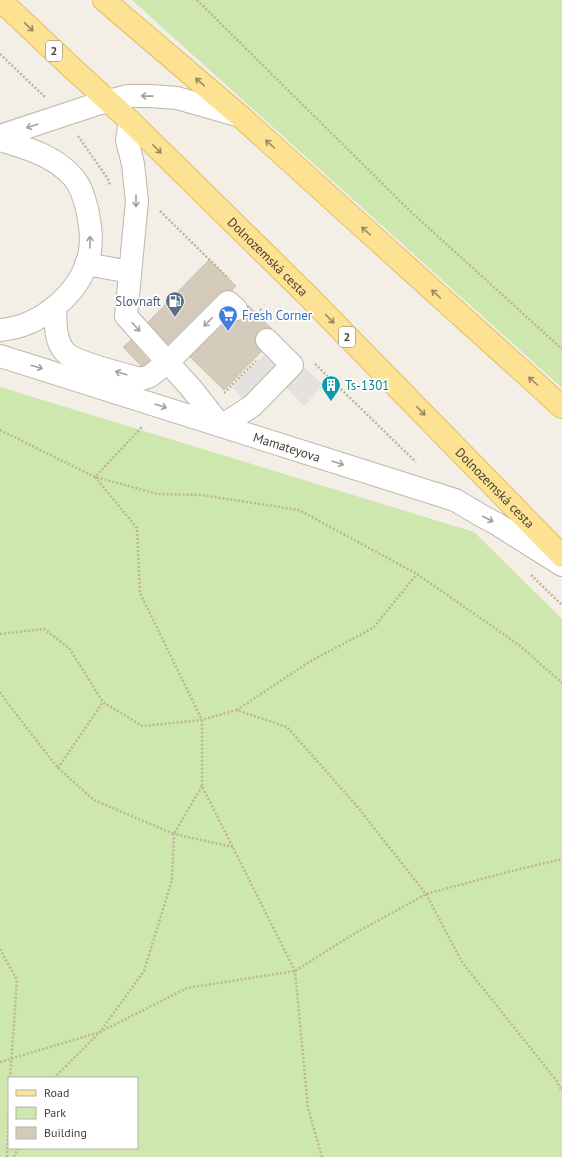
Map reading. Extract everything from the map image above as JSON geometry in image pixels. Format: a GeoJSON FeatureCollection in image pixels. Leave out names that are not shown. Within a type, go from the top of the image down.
{"type":"FeatureCollection","features":[{"type":"Feature","properties":{"kind":"main road","name":"Dolnozemská cesta"},"geometry":{"type":"LineString","coordinates":[[0,0],[130,121],[309,297],[562,556]]}},
{"type":"Feature","properties":{"kind":"main road"},"geometry":{"type":"LineString","coordinates":[[104,0],[240,116],[562,408]]}},
{"type":"Feature","properties":{"kind":"street"},"geometry":{"type":"LineString","coordinates":[[0,136],[127,96],[167,97],[185,100],[240,116]]}},
{"type":"Feature","properties":{"kind":"street"},"geometry":{"type":"LineString","coordinates":[[130,121],[127,140],[133,164],[137,201],[126,316],[191,388],[221,426],[252,406],[292,365],[270,343]]}},
{"type":"Feature","properties":{"kind":"street"},"geometry":{"type":"LineString","coordinates":[[0,140],[34,151],[62,166],[73,177],[83,193],[90,222],[90,251],[81,276],[75,286],[55,307],[36,320],[21,326],[0,330]]}},
{"type":"Feature","properties":{"kind":"street"},"geometry":{"type":"LineString","coordinates":[[86,264],[130,272]]}},
{"type":"Feature","properties":{"kind":"street"},"geometry":{"type":"LineString","coordinates":[[55,307],[57,336],[65,352],[79,360],[141,379],[150,376],[168,362],[228,302],[236,309]]}},
{"type":"Feature","properties":{"kind":"street","name":"Mamateyova"},"geometry":{"type":"LineString","coordinates":[[0,356],[455,500],[497,524],[562,565]]}},
{"type":"Feature","properties":{"kind":"path"},"geometry":{"type":"LineString","coordinates":[[197,0],[410,211],[562,349]]}},
{"type":"Feature","properties":{"kind":"path"},"geometry":{"type":"LineString","coordinates":[[219,388],[224,393],[270,343]]}},
{"type":"Feature","properties":{"kind":"path"},"geometry":{"type":"LineString","coordinates":[[95,477],[162,407]]}},
{"type":"Feature","properties":{"kind":"path"},"geometry":{"type":"LineString","coordinates":[[0,430],[95,477],[158,494],[201,495],[299,510],[417,574],[519,645],[562,683]]}},
{"type":"Feature","properties":{"kind":"path"},"geometry":{"type":"LineString","coordinates":[[95,477],[137,528],[140,593],[202,720],[202,786],[295,971],[308,1108],[322,1157]]}},
{"type":"Feature","properties":{"kind":"path"},"geometry":{"type":"LineString","coordinates":[[0,634],[44,629],[69,648],[103,702],[142,726],[202,720],[236,710],[309,662],[373,628],[417,574]]}},
{"type":"Feature","properties":{"kind":"path"},"geometry":{"type":"LineString","coordinates":[[0,692],[58,768],[94,800],[174,834],[233,847]]}},
{"type":"Feature","properties":{"kind":"path"},"geometry":{"type":"LineString","coordinates":[[58,768],[103,702]]}},
{"type":"Feature","properties":{"kind":"path"},"geometry":{"type":"LineString","coordinates":[[236,710],[287,727],[356,805],[426,894],[462,962],[556,1080],[562,1091]]}},
{"type":"Feature","properties":{"kind":"path"},"geometry":{"type":"LineString","coordinates":[[55,1077],[100,1032],[144,971],[172,880],[174,834],[202,786]]}},
{"type":"Feature","properties":{"kind":"path"},"geometry":{"type":"LineString","coordinates":[[0,1062],[100,1032],[187,988],[295,971],[352,935],[426,894],[562,859]]}},
{"type":"Feature","properties":{"kind":"path"},"geometry":{"type":"LineString","coordinates":[[0,949],[17,980],[10,1077]]}},
{"type":"Feature","properties":{"kind":"path"},"geometry":{"type":"LineString","coordinates":[[7,1157],[8,1133]]}},
{"type":"Feature","properties":{"kind":"green space"},"geometry":{"type":"Polygon","coordinates":[[[132,0],[562,0],[562,388],[132,0]]]}},
{"type":"Feature","properties":{"kind":"green space"},"geometry":{"type":"Polygon","coordinates":[[[0,387],[474,532],[562,619],[562,1157],[0,1157],[0,387]]]}},
{"type":"Feature","properties":{"kind":"shaded area"},"geometry":{"type":"Polygon","coordinates":[[[266,353],[280,365],[244,400],[232,387],[266,353]]]}},
{"type":"Feature","properties":{"kind":"shaded area"},"geometry":{"type":"Polygon","coordinates":[[[301,364],[323,385],[304,406],[284,385],[301,364]]]}},
{"type":"Feature","properties":{"kind":"building"},"geometry":{"type":"Polygon","coordinates":[[[209,260],[236,286],[232,290],[233,291],[225,290],[219,293],[168,344],[148,322],[209,260]]]}},
{"type":"Feature","properties":{"kind":"building"},"geometry":{"type":"Polygon","coordinates":[[[248,305],[272,329],[264,328],[258,331],[255,337],[255,343],[261,352],[224,390],[190,357],[229,319],[240,321],[245,317],[248,312],[248,305]]]}},
{"type":"Feature","properties":{"kind":"building"},"geometry":{"type":"Polygon","coordinates":[[[131,340],[149,361],[144,365],[141,366],[123,347],[131,340]]]}},
{"type":"Feature","properties":{"kind":"place","name":"Slovnaft"},"geometry":{"type":"Point","coordinates":[175,318]}},
{"type":"Feature","properties":{"kind":"place","name":"Fresh Corner"},"geometry":{"type":"Point","coordinates":[228,332]}},
{"type":"Feature","properties":{"kind":"place","name":"Ts-1301"},"geometry":{"type":"Point","coordinates":[331,402]}}]}
